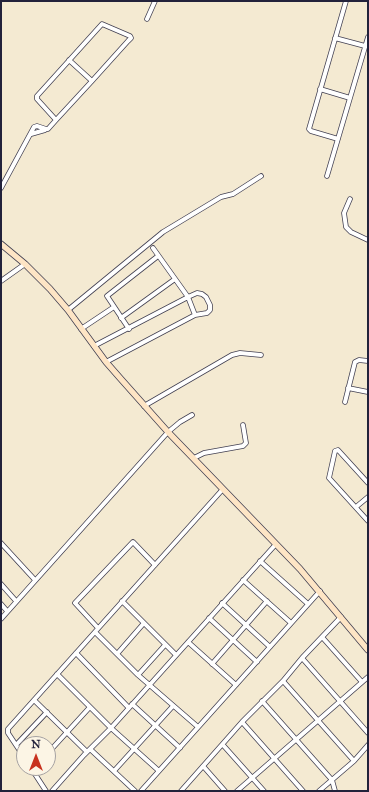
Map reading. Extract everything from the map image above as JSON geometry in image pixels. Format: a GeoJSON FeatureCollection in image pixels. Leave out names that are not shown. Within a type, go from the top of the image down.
{"type":"FeatureCollection","features":[{"type":"Feature","properties":{"kind":"main road"},"geometry":{"type":"LineString","coordinates":[[1,244],[25,264],[43,282],[68,310],[106,362],[144,406],[320,591],[368,650]]}},
{"type":"Feature","properties":{"kind":"street"},"geometry":{"type":"LineString","coordinates":[[147,19],[155,1]]}},
{"type":"Feature","properties":{"kind":"street"},"geometry":{"type":"LineString","coordinates":[[338,139],[309,130],[346,1]]}},
{"type":"Feature","properties":{"kind":"street"},"geometry":{"type":"LineString","coordinates":[[1,188],[36,126],[46,130],[56,120],[92,81],[130,39],[132,38],[130,36],[102,24],[36,97],[36,100],[56,120]]}},
{"type":"Feature","properties":{"kind":"street"},"geometry":{"type":"LineString","coordinates":[[327,176],[368,37]]}},
{"type":"Feature","properties":{"kind":"street"},"geometry":{"type":"LineString","coordinates":[[335,38],[365,46]]}},
{"type":"Feature","properties":{"kind":"street"},"geometry":{"type":"LineString","coordinates":[[69,60],[92,81]]}},
{"type":"Feature","properties":{"kind":"street"},"geometry":{"type":"LineString","coordinates":[[320,89],[350,98]]}},
{"type":"Feature","properties":{"kind":"street"},"geometry":{"type":"LineString","coordinates":[[68,310],[163,232],[222,197],[232,194],[261,176]]}},
{"type":"Feature","properties":{"kind":"street"},"geometry":{"type":"LineString","coordinates":[[350,199],[344,213],[346,226],[350,232],[368,240]]}},
{"type":"Feature","properties":{"kind":"street"},"geometry":{"type":"LineString","coordinates":[[153,248],[188,297],[195,315]]}},
{"type":"Feature","properties":{"kind":"street"},"geometry":{"type":"LineString","coordinates":[[129,329],[107,296],[158,256]]}},
{"type":"Feature","properties":{"kind":"street"},"geometry":{"type":"LineString","coordinates":[[1,281],[25,264]]}},
{"type":"Feature","properties":{"kind":"street"},"geometry":{"type":"LineString","coordinates":[[121,318],[175,279]]}},
{"type":"Feature","properties":{"kind":"street"},"geometry":{"type":"LineString","coordinates":[[94,346],[188,297],[202,294],[206,297],[210,305],[210,310],[207,313],[195,315],[106,362]]}},
{"type":"Feature","properties":{"kind":"street"},"geometry":{"type":"LineString","coordinates":[[82,329],[114,307]]}},
{"type":"Feature","properties":{"kind":"street"},"geometry":{"type":"LineString","coordinates":[[144,406],[232,355],[240,353],[261,355]]}},
{"type":"Feature","properties":{"kind":"street"},"geometry":{"type":"LineString","coordinates":[[345,402],[355,362],[357,360],[368,361]]}},
{"type":"Feature","properties":{"kind":"street"},"geometry":{"type":"LineString","coordinates":[[348,388],[368,392]]}},
{"type":"Feature","properties":{"kind":"street"},"geometry":{"type":"LineString","coordinates":[[1,619],[168,432],[180,422],[192,415]]}},
{"type":"Feature","properties":{"kind":"street"},"geometry":{"type":"LineString","coordinates":[[194,458],[204,453],[243,446],[246,443],[243,425]]}},
{"type":"Feature","properties":{"kind":"street"},"geometry":{"type":"LineString","coordinates":[[368,483],[338,450],[335,451],[329,478],[368,521]]}},
{"type":"Feature","properties":{"kind":"street"},"geometry":{"type":"LineString","coordinates":[[16,745],[8,733],[8,730],[223,489]]}},
{"type":"Feature","properties":{"kind":"street"},"geometry":{"type":"LineString","coordinates":[[356,507],[368,496]]}},
{"type":"Feature","properties":{"kind":"street"},"geometry":{"type":"LineString","coordinates":[[155,564],[133,542],[75,603],[117,654],[148,685],[198,727]]}},
{"type":"Feature","properties":{"kind":"street"},"geometry":{"type":"LineString","coordinates":[[1,543],[35,580]]}},
{"type":"Feature","properties":{"kind":"street"},"geometry":{"type":"LineString","coordinates":[[52,791],[111,728],[276,544]]}},
{"type":"Feature","properties":{"kind":"street"},"geometry":{"type":"LineString","coordinates":[[260,562],[308,604]]}},
{"type":"Feature","properties":{"kind":"street"},"geometry":{"type":"LineString","coordinates":[[243,580],[291,623]]}},
{"type":"Feature","properties":{"kind":"street"},"geometry":{"type":"LineString","coordinates":[[1,584],[16,601]]}},
{"type":"Feature","properties":{"kind":"street"},"geometry":{"type":"LineString","coordinates":[[141,791],[320,591]]}},
{"type":"Feature","properties":{"kind":"street"},"geometry":{"type":"LineString","coordinates":[[122,601],[176,655]]}},
{"type":"Feature","properties":{"kind":"street"},"geometry":{"type":"LineString","coordinates":[[212,664],[267,601]]}},
{"type":"Feature","properties":{"kind":"street"},"geometry":{"type":"LineString","coordinates":[[222,603],[270,647]]}},
{"type":"Feature","properties":{"kind":"street"},"geometry":{"type":"LineString","coordinates":[[1,604],[8,611]]}},
{"type":"Feature","properties":{"kind":"street"},"geometry":{"type":"LineString","coordinates":[[183,790],[242,722],[283,681],[302,658],[341,617]]}},
{"type":"Feature","properties":{"kind":"street"},"geometry":{"type":"LineString","coordinates":[[209,618],[257,662]]}},
{"type":"Feature","properties":{"kind":"street"},"geometry":{"type":"LineString","coordinates":[[117,654],[144,623]]}},
{"type":"Feature","properties":{"kind":"street"},"geometry":{"type":"LineString","coordinates":[[322,637],[362,682]]}},
{"type":"Feature","properties":{"kind":"street"},"geometry":{"type":"LineString","coordinates":[[188,642],[236,685]]}},
{"type":"Feature","properties":{"kind":"street"},"geometry":{"type":"LineString","coordinates":[[138,675],[165,645]]}},
{"type":"Feature","properties":{"kind":"street"},"geometry":{"type":"LineString","coordinates":[[76,653],[130,706],[155,725],[180,748]]}},
{"type":"Feature","properties":{"kind":"street"},"geometry":{"type":"LineString","coordinates":[[302,658],[368,733]]}},
{"type":"Feature","properties":{"kind":"street"},"geometry":{"type":"LineString","coordinates":[[57,674],[111,728],[159,771]]}},
{"type":"Feature","properties":{"kind":"street"},"geometry":{"type":"LineString","coordinates":[[236,791],[368,677]]}},
{"type":"Feature","properties":{"kind":"street"},"geometry":{"type":"LineString","coordinates":[[283,681],[354,761]]}},
{"type":"Feature","properties":{"kind":"street"},"geometry":{"type":"LineString","coordinates":[[34,700],[66,733],[114,771],[135,791]]}},
{"type":"Feature","properties":{"kind":"street"},"geometry":{"type":"LineString","coordinates":[[262,701],[332,780],[334,791]]}},
{"type":"Feature","properties":{"kind":"street"},"geometry":{"type":"LineString","coordinates":[[114,771],[173,706]]}},
{"type":"Feature","properties":{"kind":"street"},"geometry":{"type":"LineString","coordinates":[[56,744],[90,707]]}},
{"type":"Feature","properties":{"kind":"street"},"geometry":{"type":"LineString","coordinates":[[24,736],[47,712]]}},
{"type":"Feature","properties":{"kind":"street"},"geometry":{"type":"LineString","coordinates":[[242,722],[303,791]]}},
{"type":"Feature","properties":{"kind":"street"},"geometry":{"type":"LineString","coordinates":[[223,745],[264,791]]}},
{"type":"Feature","properties":{"kind":"street"},"geometry":{"type":"LineString","coordinates":[[319,791],[354,761],[368,745]]}},
{"type":"Feature","properties":{"kind":"street"},"geometry":{"type":"LineString","coordinates":[[362,752],[368,753]]}},
{"type":"Feature","properties":{"kind":"street"},"geometry":{"type":"LineString","coordinates":[[203,766],[225,791]]}},
{"type":"Feature","properties":{"kind":"street"},"geometry":{"type":"LineString","coordinates":[[37,776],[46,791]]}}]}
